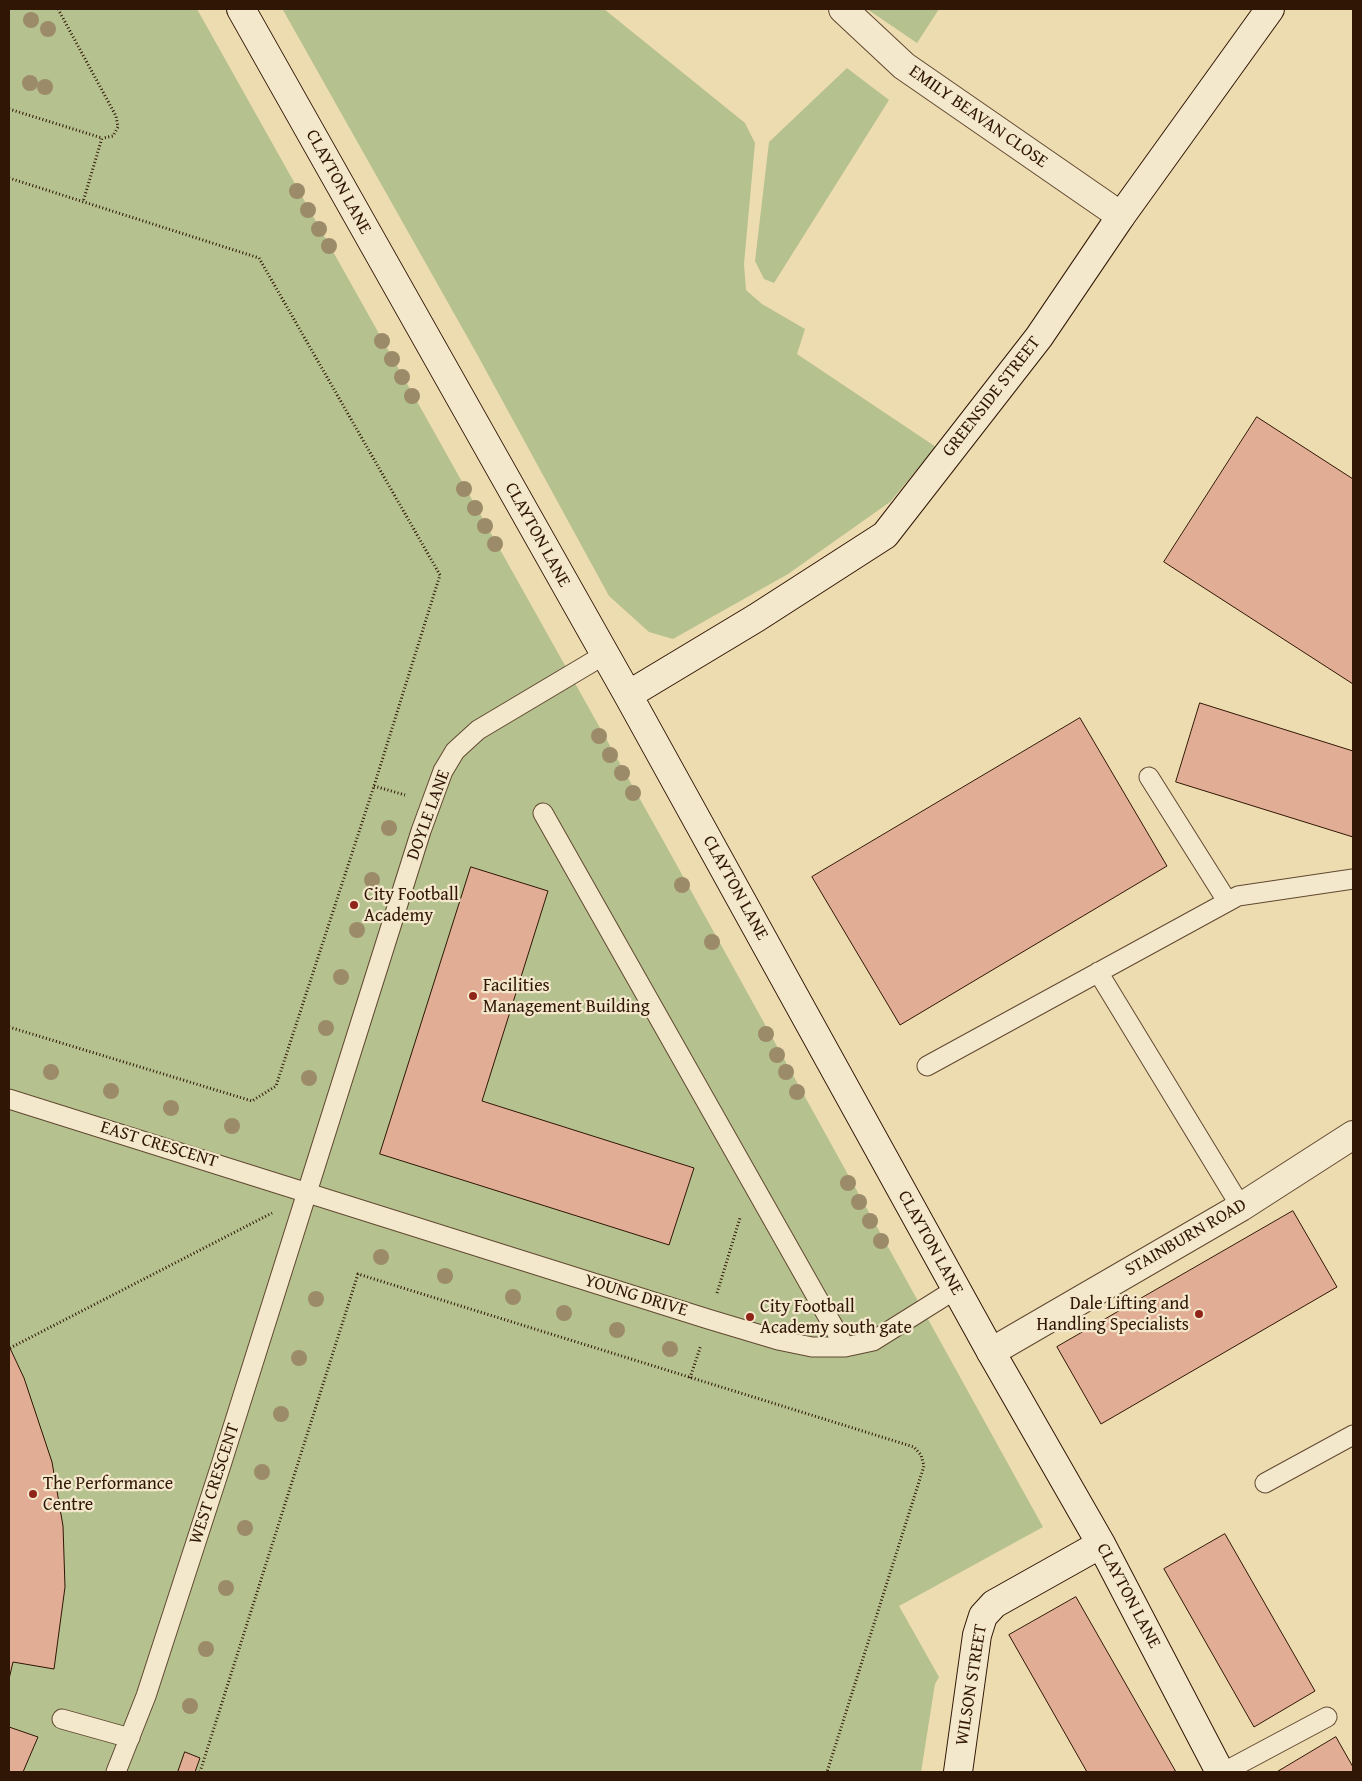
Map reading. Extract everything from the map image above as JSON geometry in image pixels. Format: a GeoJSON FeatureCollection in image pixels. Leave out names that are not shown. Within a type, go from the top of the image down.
{"type":"FeatureCollection","features":[{"type":"Feature","properties":{"kind":"street","name":"CLAYTON LANE"},"geometry":{"type":"LineString","coordinates":[[241,9],[628,695],[991,1352],[1101,1544],[1220,1772]]}},
{"type":"Feature","properties":{"kind":"street","name":"EMILY BEAVAN CLOSE"},"geometry":{"type":"LineString","coordinates":[[844,9],[904,66],[1121,216]]}},
{"type":"Feature","properties":{"kind":"street","name":"GREENSIDE STREET"},"geometry":{"type":"LineString","coordinates":[[628,695],[756,618],[885,535],[1039,337],[1121,216],[1270,9]]}},
{"type":"Feature","properties":{"kind":"street","name":"STAINBURN ROAD"},"geometry":{"type":"LineString","coordinates":[[991,1352],[1241,1207],[1353,1135]]}},
{"type":"Feature","properties":{"kind":"street","name":"WILSON STREET"},"geometry":{"type":"LineString","coordinates":[[958,1772],[977,1635],[983,1616],[994,1604],[1101,1544]]}},
{"type":"Feature","properties":{"kind":"lane","name":"DOYLE LANE"},"geometry":{"type":"LineString","coordinates":[[308,1193],[421,831],[443,771],[455,751],[478,730],[604,655]]}},
{"type":"Feature","properties":{"kind":"lane"},"geometry":{"type":"LineString","coordinates":[[1149,778],[1227,902]]}},
{"type":"Feature","properties":{"kind":"lane"},"geometry":{"type":"LineString","coordinates":[[543,813],[844,1347]]}},
{"type":"Feature","properties":{"kind":"lane"},"geometry":{"type":"LineString","coordinates":[[926,1066],[1238,896],[1353,879]]}},
{"type":"Feature","properties":{"kind":"lane"},"geometry":{"type":"LineString","coordinates":[[1098,972],[1241,1207]]}},
{"type":"Feature","properties":{"kind":"lane","name":"EAST CRESCENT"},"geometry":{"type":"LineString","coordinates":[[9,1099],[308,1193]]}},
{"type":"Feature","properties":{"kind":"lane","name":"YOUNG DRIVE"},"geometry":{"type":"LineString","coordinates":[[308,1193],[708,1319],[778,1340],[812,1347],[844,1347],[873,1341],[956,1289]]}},
{"type":"Feature","properties":{"kind":"lane","name":"WEST CRESCENT"},"geometry":{"type":"LineString","coordinates":[[116,1772],[146,1696],[308,1193]]}},
{"type":"Feature","properties":{"kind":"lane"},"geometry":{"type":"LineString","coordinates":[[1265,1483],[1353,1435]]}},
{"type":"Feature","properties":{"kind":"lane"},"geometry":{"type":"LineString","coordinates":[[1224,1772],[1327,1717]]}},
{"type":"Feature","properties":{"kind":"lane"},"geometry":{"type":"LineString","coordinates":[[62,1719],[130,1738]]}},
{"type":"Feature","properties":{"kind":"path"},"geometry":{"type":"LineString","coordinates":[[9,109],[102,138],[113,136],[118,127],[116,116],[58,9]]}},
{"type":"Feature","properties":{"kind":"path"},"geometry":{"type":"LineString","coordinates":[[83,202],[102,138]]}},
{"type":"Feature","properties":{"kind":"path"},"geometry":{"type":"LineString","coordinates":[[9,178],[259,258],[440,575],[374,786],[276,1086],[252,1101],[9,1027]]}},
{"type":"Feature","properties":{"kind":"path"},"geometry":{"type":"LineString","coordinates":[[690,1378],[751,1184]]}},
{"type":"Feature","properties":{"kind":"path"},"geometry":{"type":"LineString","coordinates":[[10,1348],[308,1193]]}},
{"type":"Feature","properties":{"kind":"path"},"geometry":{"type":"LineString","coordinates":[[200,1772],[358,1274],[914,1447],[921,1455],[924,1466],[827,1772]]}},
{"type":"Feature","properties":{"kind":"green space","name":"City Football Academy"},"geometry":{"type":"Polygon","coordinates":[[[9,9],[197,9],[664,842],[1043,1527],[899,1606],[939,1677],[935,1684],[921,1772],[9,1772],[9,9]]]}},
{"type":"Feature","properties":{"kind":"green space"},"geometry":{"type":"Polygon","coordinates":[[[604,9],[745,123],[755,143],[744,264],[746,290],[762,304],[805,329],[797,354],[936,447],[890,502],[788,574],[673,639],[649,632],[609,596],[478,356],[283,10],[604,9]]]}},
{"type":"Feature","properties":{"kind":"green space"},"geometry":{"type":"Polygon","coordinates":[[[867,9],[939,9],[917,43],[867,9]]]}},
{"type":"Feature","properties":{"kind":"green space"},"geometry":{"type":"Polygon","coordinates":[[[847,68],[889,100],[774,283],[764,279],[755,261],[769,142],[847,68]]]}},
{"type":"Feature","properties":{"kind":"building"},"geometry":{"type":"Polygon","coordinates":[[[1257,417],[1353,479],[1353,684],[1164,562],[1257,417]]]}},
{"type":"Feature","properties":{"kind":"building"},"geometry":{"type":"Polygon","coordinates":[[[1200,703],[1353,751],[1353,837],[1176,782],[1200,703]]]}},
{"type":"Feature","properties":{"kind":"building"},"geometry":{"type":"Polygon","coordinates":[[[1080,718],[1167,866],[900,1025],[812,877],[1080,718]]]}},
{"type":"Feature","properties":{"kind":"building","name":"Facilities Management Building"},"geometry":{"type":"Polygon","coordinates":[[[471,867],[548,891],[482,1101],[694,1168],[669,1245],[380,1154],[471,867]]]}},
{"type":"Feature","properties":{"kind":"building"},"geometry":{"type":"Polygon","coordinates":[[[1293,1211],[1337,1287],[1101,1424],[1057,1347],[1293,1211]]]}},
{"type":"Feature","properties":{"kind":"building","name":"The Performance Centre"},"geometry":{"type":"Polygon","coordinates":[[[9,1346],[24,1378],[52,1462],[63,1526],[65,1587],[54,1669],[13,1662],[9,1679],[9,1346]]]}},
{"type":"Feature","properties":{"kind":"building"},"geometry":{"type":"Polygon","coordinates":[[[1225,1534],[1315,1691],[1254,1727],[1164,1569],[1225,1534]]]}},
{"type":"Feature","properties":{"kind":"building"},"geometry":{"type":"Polygon","coordinates":[[[1076,1597],[1176,1772],[1087,1772],[1009,1635],[1076,1597]]]}},
{"type":"Feature","properties":{"kind":"building"},"geometry":{"type":"Polygon","coordinates":[[[9,1727],[38,1737],[23,1772],[9,1772],[9,1727]]]}},
{"type":"Feature","properties":{"kind":"building"},"geometry":{"type":"Polygon","coordinates":[[[1336,1737],[1353,1767],[1353,1772],[1277,1772],[1336,1737]]]}},
{"type":"Feature","properties":{"kind":"building"},"geometry":{"type":"Polygon","coordinates":[[[185,1752],[200,1758],[195,1772],[178,1772],[185,1752]]]}},
{"type":"Feature","properties":{"kind":"place","name":"City Football Academy"},"geometry":{"type":"Point","coordinates":[354,905]}},
{"type":"Feature","properties":{"kind":"place","name":"Facilities Management Building"},"geometry":{"type":"Point","coordinates":[473,996]}},
{"type":"Feature","properties":{"kind":"place","name":"Dale Lifting and Handling Specialists"},"geometry":{"type":"Point","coordinates":[1199,1314]}},
{"type":"Feature","properties":{"kind":"place","name":"City Football Academy south gate"},"geometry":{"type":"Point","coordinates":[750,1317]}},
{"type":"Feature","properties":{"kind":"place","name":"The Performance Centre"},"geometry":{"type":"Point","coordinates":[33,1494]}}]}
